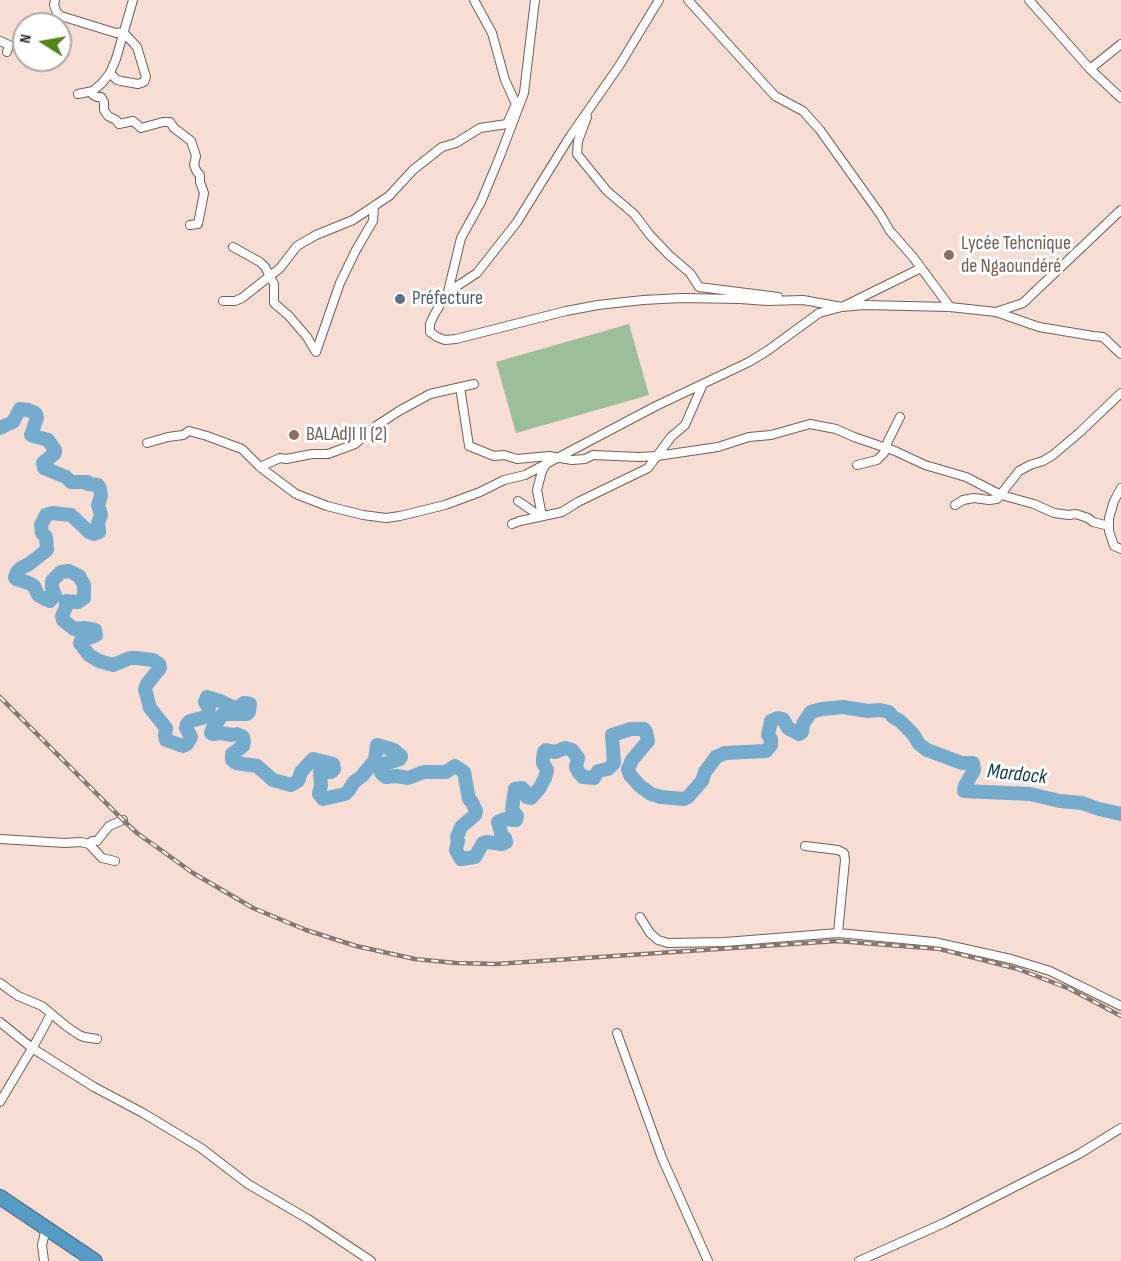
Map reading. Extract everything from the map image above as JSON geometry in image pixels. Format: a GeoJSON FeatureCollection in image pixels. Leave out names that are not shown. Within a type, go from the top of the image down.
{"type":"FeatureCollection","features":[{"type":"Feature","properties":{"kind":"highway"},"geometry":{"type":"LineString","coordinates":[[0,1197],[95,1261]]}},
{"type":"Feature","properties":{"kind":"street"},"geometry":{"type":"LineString","coordinates":[[56,0],[54,5],[61,16],[116,33],[123,32]]}},
{"type":"Feature","properties":{"kind":"street"},"geometry":{"type":"LineString","coordinates":[[78,94],[93,91],[110,73],[133,0]]}},
{"type":"Feature","properties":{"kind":"street"},"geometry":{"type":"LineString","coordinates":[[223,301],[242,298],[280,268],[297,246],[353,220],[389,196],[413,170],[442,147],[480,128],[507,124],[516,104],[505,80],[492,33],[474,0]]}},
{"type":"Feature","properties":{"kind":"street"},"geometry":{"type":"LineString","coordinates":[[535,0],[524,93],[481,202],[461,238],[448,292],[434,315],[430,324],[430,332],[445,340],[456,339],[547,315],[632,301],[682,297],[767,301],[803,300]]}},
{"type":"Feature","properties":{"kind":"street"},"geometry":{"type":"LineString","coordinates":[[448,292],[477,273],[517,222],[592,104],[620,66],[659,0]]}},
{"type":"Feature","properties":{"kind":"street"},"geometry":{"type":"LineString","coordinates":[[688,0],[775,96],[803,111],[820,130],[890,231],[950,307]]}},
{"type":"Feature","properties":{"kind":"street"},"geometry":{"type":"LineString","coordinates":[[1029,0],[1090,69],[1121,98]]}},
{"type":"Feature","properties":{"kind":"street"},"geometry":{"type":"LineString","coordinates":[[110,73],[117,80],[138,84],[144,82],[146,77],[136,47],[123,32]]}},
{"type":"Feature","properties":{"kind":"street"},"geometry":{"type":"LineString","coordinates":[[0,41],[9,45],[7,52]]}},
{"type":"Feature","properties":{"kind":"street"},"geometry":{"type":"LineString","coordinates":[[1090,69],[1121,44]]}},
{"type":"Feature","properties":{"kind":"street"},"geometry":{"type":"LineString","coordinates":[[93,91],[93,95],[101,97],[108,116],[119,124],[133,121],[141,128],[170,122],[191,141],[196,156],[194,165],[200,175],[204,193],[198,224],[190,225]]}},
{"type":"Feature","properties":{"kind":"street"},"geometry":{"type":"LineString","coordinates":[[592,104],[578,141],[577,154],[607,191],[634,214],[650,235],[690,273],[699,287],[842,307],[921,268]]}},
{"type":"Feature","properties":{"kind":"street"},"geometry":{"type":"LineString","coordinates":[[233,247],[265,267],[274,284],[274,303],[307,337],[316,352],[340,283],[373,221],[374,206]]}},
{"type":"Feature","properties":{"kind":"street"},"geometry":{"type":"LineString","coordinates":[[996,312],[1023,303],[1121,210]]}},
{"type":"Feature","properties":{"kind":"street"},"geometry":{"type":"LineString","coordinates":[[147,443],[183,435],[189,431],[207,436],[242,449],[260,467],[296,494],[336,508],[386,518],[445,505],[504,480],[525,475],[656,406],[749,362],[819,313],[842,307],[864,305],[950,307],[996,312],[1039,327],[1103,337],[1121,354]]}},
{"type":"Feature","properties":{"kind":"street"},"geometry":{"type":"LineString","coordinates":[[260,467],[280,458],[328,454],[355,444],[376,426],[420,399],[430,394],[474,384]]}},
{"type":"Feature","properties":{"kind":"street"},"geometry":{"type":"LineString","coordinates":[[512,525],[562,512],[648,468],[672,437],[685,425],[703,384]]}},
{"type":"Feature","properties":{"kind":"street"},"geometry":{"type":"LineString","coordinates":[[460,387],[469,446],[494,456],[504,455],[517,459],[549,456],[572,460],[585,459],[593,455],[657,456],[718,447],[749,437],[771,435],[810,424],[836,429],[925,465],[966,477],[1001,495],[1034,504],[1054,513],[1076,514],[1109,526]]}},
{"type":"Feature","properties":{"kind":"street"},"geometry":{"type":"LineString","coordinates":[[955,505],[963,500],[974,498],[989,501],[997,499],[1019,471],[1053,455],[1121,393]]}},
{"type":"Feature","properties":{"kind":"street"},"geometry":{"type":"LineString","coordinates":[[857,465],[877,460],[884,453],[900,417]]}},
{"type":"Feature","properties":{"kind":"street"},"geometry":{"type":"LineString","coordinates":[[542,516],[537,490],[546,464]]}},
{"type":"Feature","properties":{"kind":"street"},"geometry":{"type":"LineString","coordinates":[[1121,488],[1109,518],[1109,531],[1114,546],[1121,549]]}},
{"type":"Feature","properties":{"kind":"street"},"geometry":{"type":"LineString","coordinates":[[518,501],[542,516]]}},
{"type":"Feature","properties":{"kind":"street"},"geometry":{"type":"LineString","coordinates":[[89,844],[97,841],[109,826],[123,820]]}},
{"type":"Feature","properties":{"kind":"street"},"geometry":{"type":"LineString","coordinates":[[0,839],[81,842],[89,844],[99,856],[115,861]]}},
{"type":"Feature","properties":{"kind":"street"},"geometry":{"type":"LineString","coordinates":[[805,846],[832,849],[843,854],[838,933]]}},
{"type":"Feature","properties":{"kind":"street"},"geometry":{"type":"LineString","coordinates":[[639,917],[650,933],[658,940],[668,943],[725,942],[838,933],[934,942],[1011,959],[1050,971],[1121,1006]]}},
{"type":"Feature","properties":{"kind":"street"},"geometry":{"type":"LineString","coordinates":[[0,983],[18,996],[42,1006],[79,1035],[97,1039]]}},
{"type":"Feature","properties":{"kind":"street"},"geometry":{"type":"LineString","coordinates":[[0,1102],[51,1014]]}},
{"type":"Feature","properties":{"kind":"street"},"geometry":{"type":"LineString","coordinates":[[0,1022],[32,1048],[94,1087],[201,1148],[248,1184],[308,1219],[371,1261]]}},
{"type":"Feature","properties":{"kind":"street"},"geometry":{"type":"LineString","coordinates":[[617,1033],[662,1158],[708,1261]]}},
{"type":"Feature","properties":{"kind":"street"},"geometry":{"type":"LineString","coordinates":[[859,1261],[954,1218],[1079,1154],[1121,1128]]}},
{"type":"Feature","properties":{"kind":"street"},"geometry":{"type":"LineString","coordinates":[[44,1261],[42,1245],[46,1228]]}},
{"type":"Feature","properties":{"kind":"green space"},"geometry":{"type":"Polygon","coordinates":[[[629,324],[649,395],[516,433],[496,362],[629,324]]]}},
{"type":"Feature","properties":{"kind":"waterway","name":"Mardock"},"geometry":{"type":"LineString","coordinates":[[0,428],[13,422],[20,409],[35,413],[37,418],[31,435],[48,440],[55,450],[55,453],[43,463],[44,468],[66,477],[71,482],[98,485],[101,496],[98,505],[101,515],[98,523],[99,532],[94,534],[89,532],[71,515],[52,513],[46,515],[41,525],[42,533],[46,537],[47,550],[21,568],[15,577],[34,586],[38,595],[50,601],[55,595],[52,581],[61,572],[69,571],[79,576],[84,585],[84,598],[78,602],[66,601],[63,620],[74,629],[95,630],[96,635],[82,638],[80,643],[89,655],[99,661],[113,665],[136,658],[153,660],[159,664],[160,668],[145,689],[150,708],[166,728],[166,740],[183,746],[187,744],[191,737],[186,728],[187,724],[206,717],[209,709],[205,702],[207,697],[235,708],[244,703],[250,704],[247,714],[222,715],[211,733],[237,734],[243,737],[243,746],[232,754],[232,760],[236,763],[257,766],[273,780],[291,785],[298,781],[301,772],[313,759],[333,764],[334,769],[331,772],[320,772],[319,794],[323,799],[345,794],[375,760],[377,745],[394,750],[401,756],[400,759],[384,764],[381,773],[386,777],[408,778],[424,772],[446,772],[455,766],[464,772],[469,799],[476,811],[475,815],[461,827],[457,837],[456,850],[461,859],[475,857],[483,843],[502,844],[506,842],[498,822],[505,819],[516,820],[517,816],[512,809],[515,789],[522,788],[527,797],[531,798],[539,789],[547,770],[543,763],[546,750],[555,752],[565,748],[572,750],[578,758],[576,767],[579,773],[583,777],[594,778],[598,771],[608,769],[614,763],[612,735],[631,729],[644,729],[648,741],[632,760],[628,769],[630,775],[651,794],[684,799],[702,781],[705,772],[716,757],[725,753],[766,751],[771,745],[768,735],[771,721],[778,718],[783,719],[788,728],[799,734],[811,712],[843,707],[889,712],[927,750],[962,763],[973,763],[974,770],[964,791],[1030,794],[1082,803],[1121,814]]}},
{"type":"Feature","properties":{"kind":"railway"},"geometry":{"type":"LineString","coordinates":[[0,697],[137,833],[193,873],[253,908],[306,930],[356,946],[415,959],[496,964],[837,941],[940,949],[1018,969],[1070,989],[1121,1016]]}},
{"type":"Feature","properties":{"kind":"place","name":"Lycée Tehcnique de Ngaoundéré"},"geometry":{"type":"Point","coordinates":[949,255]}},
{"type":"Feature","properties":{"kind":"place","name":"Préfecture"},"geometry":{"type":"Point","coordinates":[400,299]}},
{"type":"Feature","properties":{"kind":"place","name":"BALAdJI II (2)"},"geometry":{"type":"Point","coordinates":[294,435]}}]}
